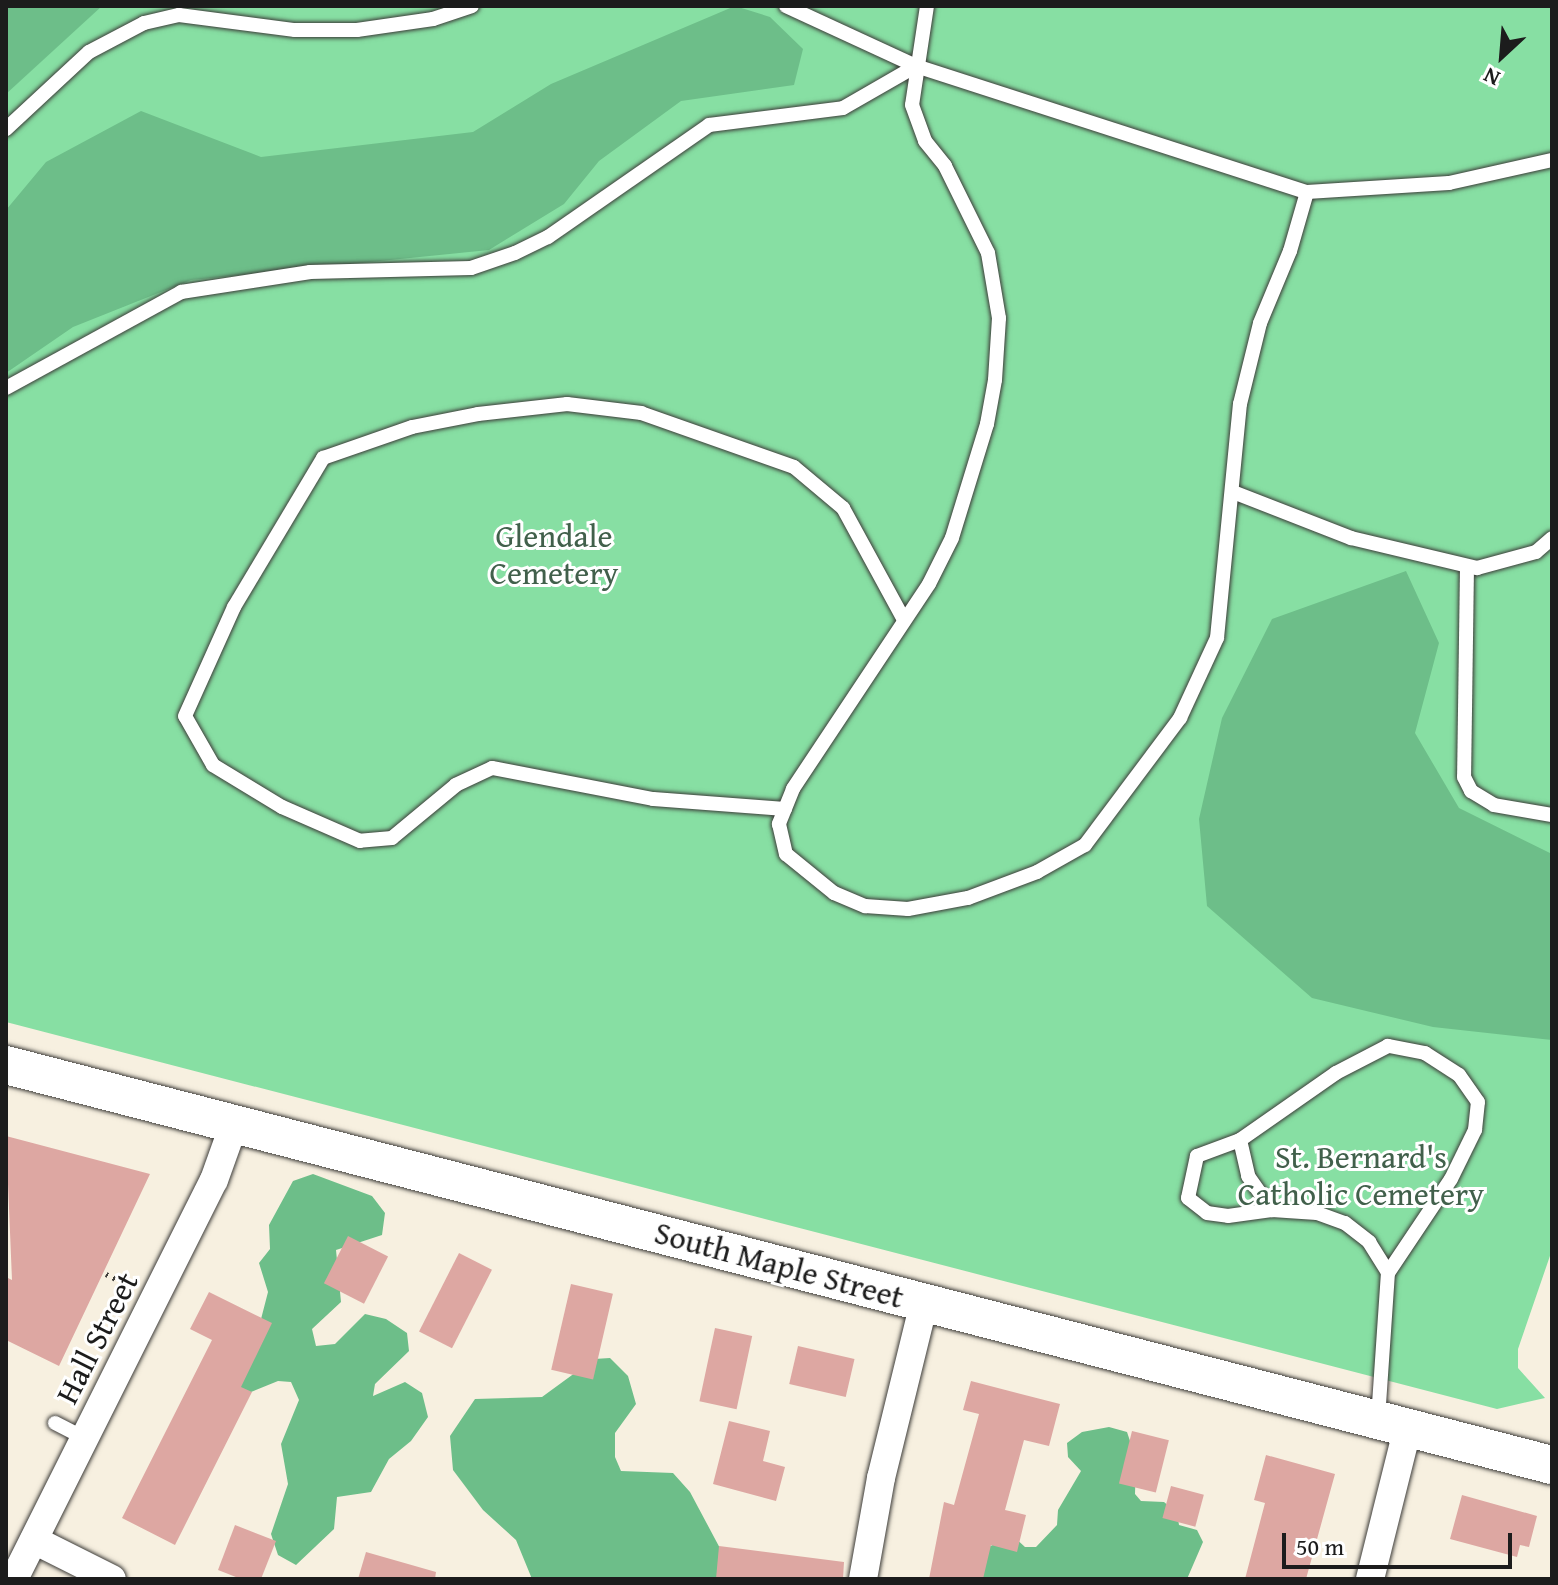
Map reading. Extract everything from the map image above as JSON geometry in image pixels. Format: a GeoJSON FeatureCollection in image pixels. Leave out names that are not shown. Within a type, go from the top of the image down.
{"type":"FeatureCollection","features":[{"type":"Feature","properties":{"kind":"main road","name":"South Maple Street"},"geometry":{"type":"LineString","coordinates":[[6,1065],[924,1303],[1551,1461]]}},
{"type":"Feature","properties":{"kind":"street","name":"Hall Street"},"geometry":{"type":"LineString","coordinates":[[14,1579],[214,1180],[234,1124]]}},
{"type":"Feature","properties":{"kind":"street"},"geometry":{"type":"LineString","coordinates":[[863,1579],[881,1478],[924,1303]]}},
{"type":"Feature","properties":{"kind":"street"},"geometry":{"type":"LineString","coordinates":[[1370,1579],[1393,1423]]}},
{"type":"Feature","properties":{"kind":"street"},"geometry":{"type":"LineString","coordinates":[[34,1540],[112,1579]]}},
{"type":"Feature","properties":{"kind":"lane"},"geometry":{"type":"LineString","coordinates":[[6,129],[89,52],[144,23],[179,15],[295,30],[357,30],[433,19],[472,6]]}},
{"type":"Feature","properties":{"kind":"lane"},"geometry":{"type":"LineString","coordinates":[[786,6],[916,66],[1307,192],[1449,183],[1552,160]]}},
{"type":"Feature","properties":{"kind":"lane"},"geometry":{"type":"LineString","coordinates":[[927,6],[912,105],[925,141],[945,166],[988,253],[999,318],[987,424],[956,523],[929,584],[793,789],[779,824],[786,854],[834,893],[865,906],[908,909],[968,898],[1037,872],[1085,845],[1180,718],[1217,638],[1246,374],[1307,192]]}},
{"type":"Feature","properties":{"kind":"lane"},"geometry":{"type":"LineString","coordinates":[[6,388],[181,292],[310,272],[471,268],[515,253],[548,237],[709,125],[843,108],[916,66]]}},
{"type":"Feature","properties":{"kind":"lane"},"geometry":{"type":"LineString","coordinates":[[785,809],[653,799],[492,768],[456,785],[392,838],[360,841],[282,807],[213,765],[185,716],[234,607],[323,458],[412,427],[478,414],[567,404],[641,413],[794,467],[843,508],[904,620]]}},
{"type":"Feature","properties":{"kind":"lane"},"geometry":{"type":"LineString","coordinates":[[1233,492],[1351,538],[1467,567],[1536,552],[1552,538]]}},
{"type":"Feature","properties":{"kind":"lane"},"geometry":{"type":"LineString","coordinates":[[1467,567],[1464,777],[1471,791],[1494,805],[1552,815]]}},
{"type":"Feature","properties":{"kind":"lane"},"geometry":{"type":"LineString","coordinates":[[1388,1273],[1451,1179],[1475,1130],[1478,1102],[1459,1075],[1425,1053],[1388,1046],[1336,1073],[1240,1140],[1197,1156],[1188,1198],[1207,1213],[1228,1216],[1272,1210],[1317,1213],[1345,1223],[1369,1242],[1388,1273],[1393,1423]]}},
{"type":"Feature","properties":{"kind":"lane"},"geometry":{"type":"LineString","coordinates":[[1240,1140],[1248,1176],[1272,1210]]}},
{"type":"Feature","properties":{"kind":"lane"},"geometry":{"type":"LineString","coordinates":[[55,1423],[84,1438]]}},
{"type":"Feature","properties":{"kind":"path"},"geometry":{"type":"LineString","coordinates":[[106,1274],[128,1285]]}},
{"type":"Feature","properties":{"kind":"green space","name":"Glendale Cemetery"},"geometry":{"type":"Polygon","coordinates":[[[6,6],[1552,6],[1552,1250],[1518,1349],[1518,1368],[1545,1398],[1497,1409],[6,1022],[6,6]]]}},
{"type":"Feature","properties":{"kind":"green space"},"geometry":{"type":"Polygon","coordinates":[[[6,6],[102,6],[6,94],[6,6]]]}},
{"type":"Feature","properties":{"kind":"green space"},"geometry":{"type":"Polygon","coordinates":[[[735,6],[770,17],[803,49],[794,85],[681,101],[599,161],[564,204],[489,250],[191,280],[73,327],[6,373],[6,210],[46,162],[141,111],[261,157],[473,132],[551,84],[735,6]]]}},
{"type":"Feature","properties":{"kind":"green space"},"geometry":{"type":"Polygon","coordinates":[[[1406,571],[1439,643],[1415,733],[1459,808],[1552,854],[1552,1040],[1433,1027],[1312,998],[1207,906],[1199,819],[1222,718],[1272,619],[1406,571]]]}},
{"type":"Feature","properties":{"kind":"green space"},"geometry":{"type":"Polygon","coordinates":[[[313,1174],[372,1196],[385,1213],[382,1235],[336,1250],[341,1302],[312,1329],[316,1346],[335,1344],[365,1314],[386,1319],[407,1333],[409,1351],[375,1384],[373,1396],[405,1382],[422,1393],[428,1417],[411,1441],[389,1459],[371,1492],[337,1497],[334,1529],[296,1565],[278,1555],[271,1534],[288,1484],[281,1444],[299,1400],[291,1382],[278,1381],[241,1396],[230,1343],[260,1323],[268,1292],[259,1263],[270,1249],[269,1225],[293,1181],[313,1174]]]}},
{"type":"Feature","properties":{"kind":"green space"},"geometry":{"type":"Polygon","coordinates":[[[610,1358],[628,1376],[636,1404],[615,1433],[615,1457],[621,1471],[673,1473],[690,1492],[722,1552],[719,1579],[532,1579],[516,1540],[483,1510],[453,1470],[450,1436],[475,1399],[542,1397],[594,1359],[610,1358]]]}},
{"type":"Feature","properties":{"kind":"green space"},"geometry":{"type":"Polygon","coordinates":[[[1109,1427],[1127,1432],[1136,1459],[1135,1494],[1141,1501],[1164,1502],[1177,1513],[1179,1525],[1197,1530],[1203,1542],[1187,1579],[964,1579],[986,1548],[1013,1536],[1025,1547],[1036,1547],[1057,1525],[1058,1510],[1081,1471],[1068,1457],[1067,1443],[1082,1432],[1109,1427]]]}},
{"type":"Feature","properties":{"kind":"building"},"geometry":{"type":"Polygon","coordinates":[[[6,1136],[150,1174],[59,1366],[6,1340],[6,1277],[12,1280],[6,1136]]]}},
{"type":"Feature","properties":{"kind":"building"},"geometry":{"type":"Polygon","coordinates":[[[348,1236],[388,1256],[364,1304],[324,1283],[348,1236]]]}},
{"type":"Feature","properties":{"kind":"building"},"geometry":{"type":"Polygon","coordinates":[[[459,1253],[492,1270],[452,1348],[419,1331],[459,1253]]]}},
{"type":"Feature","properties":{"kind":"building"},"geometry":{"type":"Polygon","coordinates":[[[571,1284],[613,1294],[593,1379],[551,1370],[571,1284]]]}},
{"type":"Feature","properties":{"kind":"building"},"geometry":{"type":"Polygon","coordinates":[[[209,1292],[272,1323],[241,1387],[252,1392],[175,1545],[122,1518],[212,1340],[190,1329],[209,1292]]]}},
{"type":"Feature","properties":{"kind":"building"},"geometry":{"type":"Polygon","coordinates":[[[715,1328],[752,1336],[737,1409],[699,1401],[715,1328]]]}},
{"type":"Feature","properties":{"kind":"building"},"geometry":{"type":"Polygon","coordinates":[[[798,1346],[855,1359],[846,1397],[789,1384],[798,1346]]]}},
{"type":"Feature","properties":{"kind":"building"},"geometry":{"type":"Polygon","coordinates":[[[971,1381],[1060,1404],[1049,1446],[1024,1440],[1005,1510],[1026,1515],[1017,1552],[991,1545],[983,1579],[929,1579],[944,1502],[954,1505],[979,1414],[963,1410],[971,1381]]]}},
{"type":"Feature","properties":{"kind":"building"},"geometry":{"type":"Polygon","coordinates":[[[729,1421],[770,1431],[763,1461],[785,1467],[776,1501],[713,1484],[729,1421]]]}},
{"type":"Feature","properties":{"kind":"building"},"geometry":{"type":"Polygon","coordinates":[[[1132,1431],[1169,1440],[1156,1493],[1119,1483],[1132,1431]]]}},
{"type":"Feature","properties":{"kind":"building"},"geometry":{"type":"Polygon","coordinates":[[[1266,1455],[1335,1474],[1306,1579],[1245,1579],[1265,1503],[1254,1500],[1266,1455]]]}},
{"type":"Feature","properties":{"kind":"building"},"geometry":{"type":"Polygon","coordinates":[[[1171,1486],[1204,1495],[1195,1527],[1162,1518],[1171,1486]]]}},
{"type":"Feature","properties":{"kind":"building"},"geometry":{"type":"Polygon","coordinates":[[[1462,1495],[1537,1516],[1529,1547],[1520,1545],[1517,1557],[1450,1539],[1462,1495]]]}},
{"type":"Feature","properties":{"kind":"building"},"geometry":{"type":"Polygon","coordinates":[[[235,1525],[276,1541],[261,1579],[241,1579],[218,1570],[235,1525]]]}},
{"type":"Feature","properties":{"kind":"building"},"geometry":{"type":"Polygon","coordinates":[[[719,1546],[844,1562],[843,1579],[716,1579],[719,1546]]]}},
{"type":"Feature","properties":{"kind":"building"},"geometry":{"type":"Polygon","coordinates":[[[366,1552],[436,1572],[435,1579],[358,1579],[366,1552]]]}},
{"type":"Feature","properties":{"kind":"park label","name":"St. Bernard's Catholic Cemetery"},"geometry":{"type":"Point","coordinates":[1361,1176]}}]}
